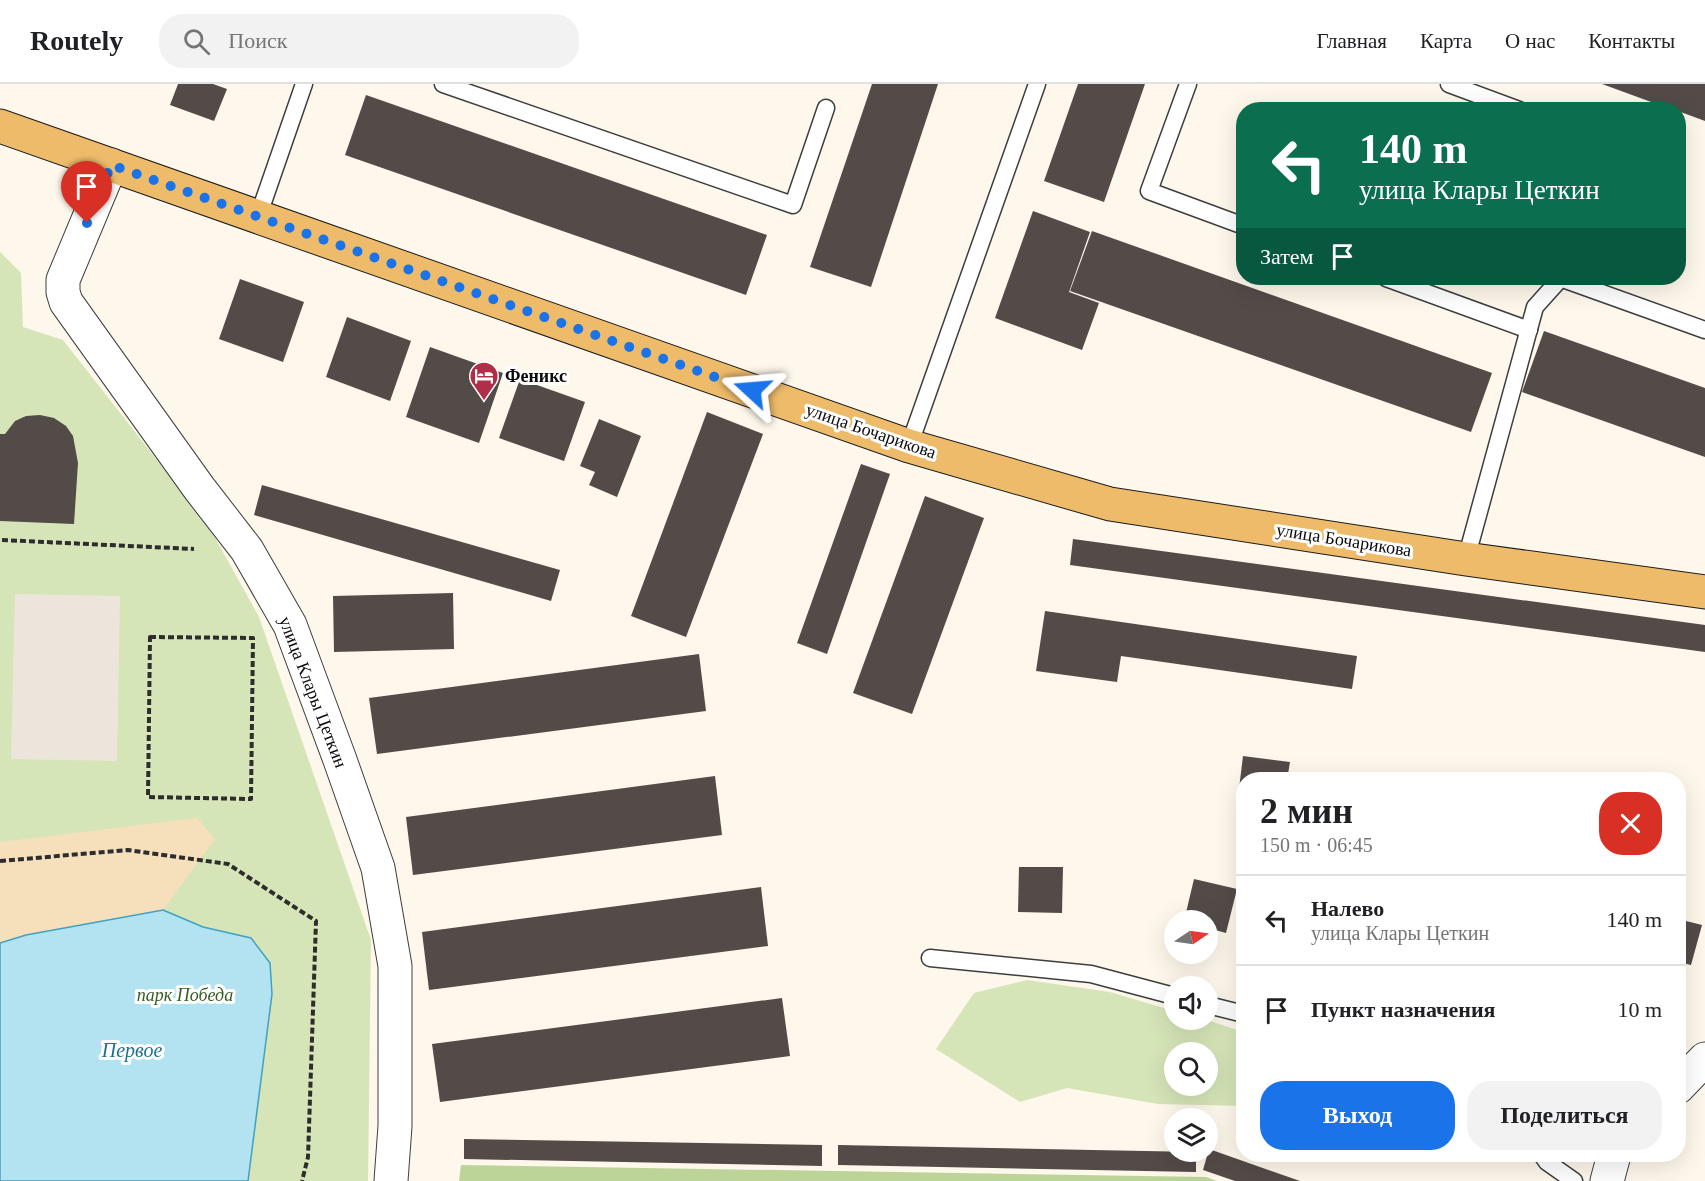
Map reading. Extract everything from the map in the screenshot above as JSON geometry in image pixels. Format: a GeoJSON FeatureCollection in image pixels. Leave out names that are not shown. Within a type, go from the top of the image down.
{"type":"FeatureCollection","features":[{"type":"Feature","properties":{"kind":"main road","name":"улица Бочарикова"},"geometry":{"type":"LineString","coordinates":[[0,126],[909,446],[1110,504],[1466,559],[1705,592]]}},
{"type":"Feature","properties":{"kind":"street","name":"улица Клары Цеткин"},"geometry":{"type":"LineString","coordinates":[[111,165],[63,280],[66,303],[199,488],[247,550],[290,626],[340,760],[378,868],[395,966],[395,1126],[391,1181]]}},
{"type":"Feature","properties":{"kind":"street"},"geometry":{"type":"LineString","coordinates":[[1686,1079],[1705,1059]]}},
{"type":"Feature","properties":{"kind":"street"},"geometry":{"type":"LineString","coordinates":[[1607,1181],[1612,1162]]}},
{"type":"Feature","properties":{"kind":"lane"},"geometry":{"type":"LineString","coordinates":[[258,217],[304,84]]}},
{"type":"Feature","properties":{"kind":"lane"},"geometry":{"type":"LineString","coordinates":[[443,84],[793,205],[826,108]]}},
{"type":"Feature","properties":{"kind":"lane"},"geometry":{"type":"LineString","coordinates":[[909,446],[1037,84]]}},
{"type":"Feature","properties":{"kind":"lane"},"geometry":{"type":"LineString","coordinates":[[1188,84],[1149,191],[1236,222]]}},
{"type":"Feature","properties":{"kind":"lane"},"geometry":{"type":"LineString","coordinates":[[1449,84],[1497,102]]}},
{"type":"Feature","properties":{"kind":"lane"},"geometry":{"type":"LineString","coordinates":[[1405,285],[1529,330]]}},
{"type":"Feature","properties":{"kind":"lane"},"geometry":{"type":"LineString","coordinates":[[1466,559],[1535,307],[1555,285]]}},
{"type":"Feature","properties":{"kind":"lane"},"geometry":{"type":"LineString","coordinates":[[1580,285],[1705,330]]}},
{"type":"Feature","properties":{"kind":"lane"},"geometry":{"type":"LineString","coordinates":[[930,958],[1091,974],[1164,993]]}},
{"type":"Feature","properties":{"kind":"lane"},"geometry":{"type":"LineString","coordinates":[[1218,1008],[1236,1012]]}},
{"type":"Feature","properties":{"kind":"lane"},"geometry":{"type":"LineString","coordinates":[[1547,1162],[1574,1181]]}},
{"type":"Feature","properties":{"kind":"path"},"geometry":{"type":"LineString","coordinates":[[2,540],[194,549]]}},
{"type":"Feature","properties":{"kind":"path"},"geometry":{"type":"LineString","coordinates":[[150,637],[253,638],[251,799],[148,798],[150,637]]}},
{"type":"Feature","properties":{"kind":"path"},"geometry":{"type":"LineString","coordinates":[[0,861],[128,850],[228,864],[316,921],[308,1158],[302,1181]]}},
{"type":"Feature","properties":{"kind":"green space","name":"парк Победa"},"geometry":{"type":"Polygon","coordinates":[[[0,252],[21,273],[23,327],[63,340],[208,525],[259,617],[371,940],[368,1181],[0,1181],[0,252]]]}},
{"type":"Feature","properties":{"kind":"green space"},"geometry":{"type":"Polygon","coordinates":[[[1027,980],[1110,992],[1164,1008],[1164,1030],[1218,1030],[1218,1024],[1236,1030],[1236,1106],[1158,1104],[1067,1088],[1020,1102],[936,1049],[974,993],[1027,980]]]}},
{"type":"Feature","properties":{"kind":"green space"},"geometry":{"type":"Polygon","coordinates":[[[461,1165],[1206,1177],[1217,1181],[459,1181],[461,1165]]]}},
{"type":"Feature","properties":{"kind":"sand"},"geometry":{"type":"Polygon","coordinates":[[[197,818],[215,839],[163,910],[26,935],[0,943],[0,842],[197,818]]]}},
{"type":"Feature","properties":{"kind":"shaded area"},"geometry":{"type":"Polygon","coordinates":[[[15,594],[120,596],[117,761],[11,759],[15,594]]]}},
{"type":"Feature","properties":{"kind":"water","name":"Первое"},"geometry":{"type":"Polygon","coordinates":[[[163,910],[203,927],[251,938],[270,963],[272,994],[248,1181],[0,1181],[0,943],[26,935],[163,910]]]}},
{"type":"Feature","properties":{"kind":"building"},"geometry":{"type":"Polygon","coordinates":[[[178,84],[213,84],[227,89],[214,121],[170,105],[178,84]]]}},
{"type":"Feature","properties":{"kind":"building"},"geometry":{"type":"Polygon","coordinates":[[[872,84],[938,84],[871,287],[810,267],[872,84]]]}},
{"type":"Feature","properties":{"kind":"building"},"geometry":{"type":"Polygon","coordinates":[[[1078,84],[1145,84],[1104,202],[1044,181],[1078,84]]]}},
{"type":"Feature","properties":{"kind":"building"},"geometry":{"type":"Polygon","coordinates":[[[1602,84],[1705,84],[1705,121],[1686,114],[1686,102],[1651,102],[1602,84]]]}},
{"type":"Feature","properties":{"kind":"building"},"geometry":{"type":"Polygon","coordinates":[[[366,95],[767,235],[746,295],[345,155],[366,95]]]}},
{"type":"Feature","properties":{"kind":"building"},"geometry":{"type":"Polygon","coordinates":[[[1033,211],[1090,232],[1069,292],[1099,303],[1082,350],[995,318],[1033,211]]]}},
{"type":"Feature","properties":{"kind":"building"},"geometry":{"type":"Polygon","coordinates":[[[1092,231],[1236,282],[1236,285],[1244,285],[1492,373],[1471,432],[1070,291],[1092,231]]]}},
{"type":"Feature","properties":{"kind":"building"},"geometry":{"type":"Polygon","coordinates":[[[240,279],[304,302],[283,362],[219,339],[240,279]]]}},
{"type":"Feature","properties":{"kind":"building"},"geometry":{"type":"Polygon","coordinates":[[[347,317],[411,341],[390,401],[326,377],[347,317]]]}},
{"type":"Feature","properties":{"kind":"building"},"geometry":{"type":"Polygon","coordinates":[[[1544,331],[1705,388],[1705,457],[1522,392],[1544,331]]]}},
{"type":"Feature","properties":{"kind":"building"},"geometry":{"type":"Polygon","coordinates":[[[430,347],[503,373],[479,443],[406,417],[430,347]]]}},
{"type":"Feature","properties":{"kind":"building"},"geometry":{"type":"Polygon","coordinates":[[[520,379],[585,402],[564,461],[499,438],[520,379]]]}},
{"type":"Feature","properties":{"kind":"building"},"geometry":{"type":"Polygon","coordinates":[[[707,412],[763,434],[686,637],[631,616],[707,412]]]}},
{"type":"Feature","properties":{"kind":"building"},"geometry":{"type":"Polygon","coordinates":[[[40,415],[54,418],[66,426],[73,436],[78,463],[74,524],[0,521],[0,434],[5,434],[15,421],[26,416],[40,415]]]}},
{"type":"Feature","properties":{"kind":"building"},"geometry":{"type":"Polygon","coordinates":[[[599,419],[641,436],[617,497],[589,485],[595,472],[580,466],[599,419]]]}},
{"type":"Feature","properties":{"kind":"building"},"geometry":{"type":"Polygon","coordinates":[[[861,464],[890,474],[827,654],[797,643],[861,464]]]}},
{"type":"Feature","properties":{"kind":"building"},"geometry":{"type":"Polygon","coordinates":[[[262,485],[560,570],[551,601],[254,515],[262,485]]]}},
{"type":"Feature","properties":{"kind":"building"},"geometry":{"type":"Polygon","coordinates":[[[925,496],[984,518],[912,714],[853,693],[925,496]]]}},
{"type":"Feature","properties":{"kind":"building"},"geometry":{"type":"Polygon","coordinates":[[[1073,539],[1705,625],[1705,652],[1070,565],[1073,539]]]}},
{"type":"Feature","properties":{"kind":"building"},"geometry":{"type":"Polygon","coordinates":[[[453,593],[454,649],[334,652],[333,596],[453,593]]]}},
{"type":"Feature","properties":{"kind":"building"},"geometry":{"type":"Polygon","coordinates":[[[1045,611],[1357,656],[1352,689],[1121,656],[1117,682],[1036,671],[1045,611]]]}},
{"type":"Feature","properties":{"kind":"building"},"geometry":{"type":"Polygon","coordinates":[[[699,654],[706,711],[377,754],[369,698],[699,654]]]}},
{"type":"Feature","properties":{"kind":"building"},"geometry":{"type":"Polygon","coordinates":[[[1243,756],[1290,762],[1288,772],[1241,772],[1243,756]]]}},
{"type":"Feature","properties":{"kind":"building"},"geometry":{"type":"Polygon","coordinates":[[[715,776],[722,835],[413,875],[406,817],[715,776]]]}},
{"type":"Feature","properties":{"kind":"building"},"geometry":{"type":"Polygon","coordinates":[[[1019,867],[1063,867],[1062,913],[1018,912],[1019,867]]]}},
{"type":"Feature","properties":{"kind":"building"},"geometry":{"type":"Polygon","coordinates":[[[1194,879],[1236,889],[1226,933],[1218,931],[1218,910],[1187,910],[1194,879]]]}},
{"type":"Feature","properties":{"kind":"building"},"geometry":{"type":"Polygon","coordinates":[[[761,887],[768,946],[429,990],[422,932],[761,887]]]}},
{"type":"Feature","properties":{"kind":"building"},"geometry":{"type":"Polygon","coordinates":[[[1686,921],[1702,925],[1691,965],[1686,964],[1686,921]]]}},
{"type":"Feature","properties":{"kind":"building"},"geometry":{"type":"Polygon","coordinates":[[[782,998],[790,1056],[440,1102],[432,1044],[782,998]]]}},
{"type":"Feature","properties":{"kind":"building"},"geometry":{"type":"Polygon","coordinates":[[[464,1139],[822,1145],[822,1166],[464,1159],[464,1139]]]}},
{"type":"Feature","properties":{"kind":"building"},"geometry":{"type":"Polygon","coordinates":[[[838,1145],[1164,1151],[1164,1162],[1196,1162],[1196,1172],[838,1165],[838,1145]]]}},
{"type":"Feature","properties":{"kind":"building"},"geometry":{"type":"Polygon","coordinates":[[[1218,1152],[1236,1158],[1236,1162],[1246,1162],[1300,1181],[1235,1181],[1203,1170],[1205,1162],[1218,1162],[1218,1152]]]}},
{"type":"Feature","properties":{"kind":"place","name":"Феникс"},"geometry":{"type":"Point","coordinates":[484,402]}},
{"type":"Feature","properties":{"kind":"route"},"geometry":{"type":"LineString","coordinates":[[87,223],[111,165],[752,390]]}}]}
